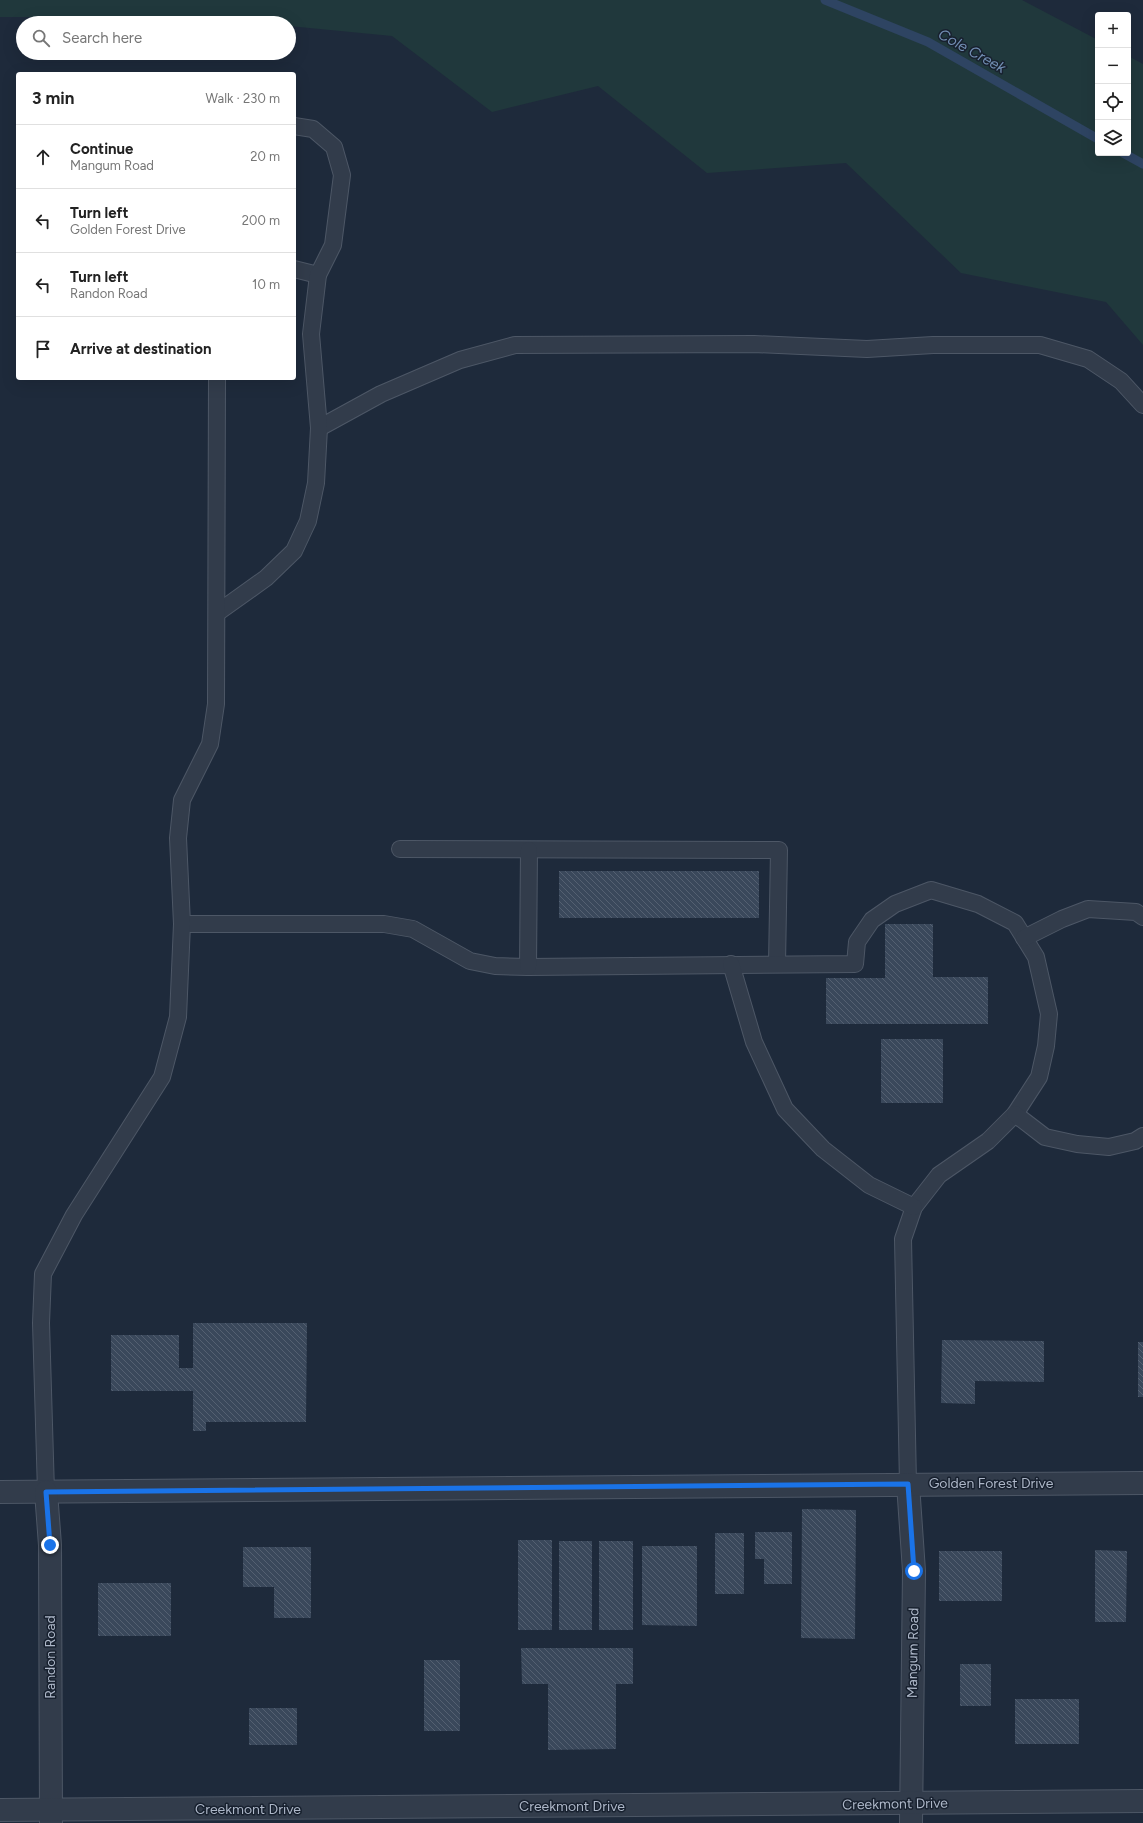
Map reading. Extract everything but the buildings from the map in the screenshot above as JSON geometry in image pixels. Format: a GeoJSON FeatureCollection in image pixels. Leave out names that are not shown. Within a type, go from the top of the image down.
{"type":"FeatureCollection","features":[{"type":"Feature","properties":{"kind":"street","name":"Golden Forest Drive"},"geometry":{"type":"LineString","coordinates":[[0,1492],[1143,1483]]}},
{"type":"Feature","properties":{"kind":"street","name":"Mangum Road"},"geometry":{"type":"LineString","coordinates":[[908,1484],[914,1571],[911,1813]]}},
{"type":"Feature","properties":{"kind":"street","name":"Randon Road"},"geometry":{"type":"LineString","coordinates":[[46,1492],[50,1545],[51,1817]]}},
{"type":"Feature","properties":{"kind":"street","name":"Creekmont Drive"},"geometry":{"type":"LineString","coordinates":[[0,1810],[51,1817],[911,1813],[1143,1801]]}},
{"type":"Feature","properties":{"kind":"lane"},"geometry":{"type":"LineString","coordinates":[[217,613],[266,578],[294,551],[308,521],[316,483],[319,428],[311,334],[318,275],[333,245],[342,175],[334,147],[313,129],[296,126]]}},
{"type":"Feature","properties":{"kind":"lane"},"geometry":{"type":"LineString","coordinates":[[296,270],[318,275]]}},
{"type":"Feature","properties":{"kind":"lane"},"geometry":{"type":"LineString","coordinates":[[319,428],[381,394],[460,360],[515,345],[754,344],[867,349],[934,345],[1040,345],[1088,359],[1121,381],[1143,404]]}},
{"type":"Feature","properties":{"kind":"lane"},"geometry":{"type":"LineString","coordinates":[[46,1492],[42,1323],[43,1274],[74,1215],[162,1077],[178,1017],[182,924],[178,838],[182,800],[210,744],[216,704],[217,380]]}},
{"type":"Feature","properties":{"kind":"lane"},"geometry":{"type":"LineString","coordinates":[[400,849],[779,850],[777,964]]}},
{"type":"Feature","properties":{"kind":"lane"},"geometry":{"type":"LineString","coordinates":[[528,967],[529,850]]}},
{"type":"Feature","properties":{"kind":"lane"},"geometry":{"type":"LineString","coordinates":[[182,924],[384,924],[413,928],[470,961],[495,966],[528,967],[855,964],[857,942],[872,920],[895,904],[931,890],[978,904],[1014,923],[1036,957],[1049,1014],[1046,1046],[1039,1078],[1014,1114],[988,1141],[939,1175],[914,1207],[903,1239],[908,1484]]}},
{"type":"Feature","properties":{"kind":"lane"},"geometry":{"type":"LineString","coordinates":[[1024,938],[1062,919],[1088,909],[1136,912],[1143,917]]}},
{"type":"Feature","properties":{"kind":"lane"},"geometry":{"type":"LineString","coordinates":[[731,964],[754,1042],[784,1109],[823,1149],[869,1185],[914,1207]]}},
{"type":"Feature","properties":{"kind":"lane"},"geometry":{"type":"LineString","coordinates":[[1014,1114],[1045,1137],[1077,1144],[1109,1147],[1135,1141],[1143,1136]]}},
{"type":"Feature","properties":{"kind":"green space"},"geometry":{"type":"Polygon","coordinates":[[[0,0],[1022,0],[1095,38],[1095,156],[1131,156],[1131,58],[1143,64],[1143,345],[1106,302],[961,273],[846,163],[707,173],[598,86],[492,112],[392,36],[296,27],[296,16],[0,17],[0,0]]]}},
{"type":"Feature","properties":{"kind":"waterway","name":"Cole Creek"},"geometry":{"type":"LineString","coordinates":[[825,0],[928,42],[1095,137]]}},
{"type":"Feature","properties":{"kind":"waterway","name":"Cole Creek"},"geometry":{"type":"LineString","coordinates":[[1128,156],[1143,164]]}},
{"type":"Feature","properties":{"kind":"route"},"geometry":{"type":"LineString","coordinates":[[50,1545],[46,1492],[908,1484],[914,1571]]}}]}
